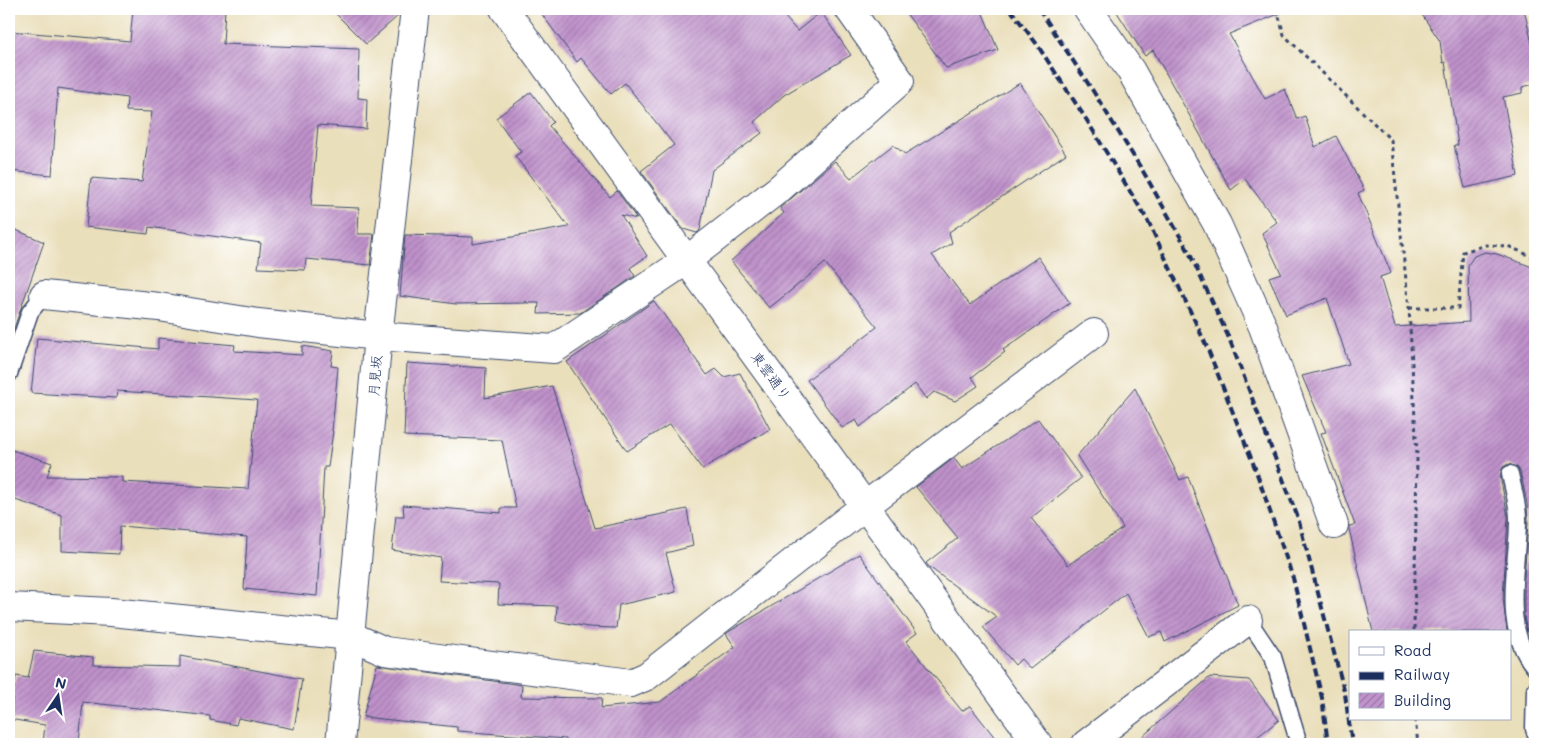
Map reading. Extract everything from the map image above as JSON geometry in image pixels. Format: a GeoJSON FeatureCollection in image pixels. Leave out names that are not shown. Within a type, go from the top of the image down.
{"type":"FeatureCollection","features":[{"type":"Feature","properties":{"kind":"street","name":"月見坂"},"geometry":{"type":"LineString","coordinates":[[340,744],[378,336],[415,9]]}},
{"type":"Feature","properties":{"kind":"street","name":"東雲通り"},"geometry":{"type":"LineString","coordinates":[[504,9],[1038,744]]}},
{"type":"Feature","properties":{"kind":"street"},"geometry":{"type":"LineString","coordinates":[[44,295],[159,307],[258,323],[378,336],[554,349],[687,260],[780,188],[900,81],[849,9]]}},
{"type":"Feature","properties":{"kind":"street"},"geometry":{"type":"LineString","coordinates":[[1088,9],[1132,71],[1217,224],[1263,327],[1334,525]]}},
{"type":"Feature","properties":{"kind":"street"},"geometry":{"type":"LineString","coordinates":[[9,607],[111,612],[351,636],[385,651],[631,683],[647,676],[865,506],[1094,333]]}},
{"type":"Feature","properties":{"kind":"street"},"geometry":{"type":"LineString","coordinates":[[1086,744],[1248,620]]}},
{"type":"Feature","properties":{"kind":"lane"},"geometry":{"type":"LineString","coordinates":[[9,374],[30,312],[44,295]]}},
{"type":"Feature","properties":{"kind":"lane"},"geometry":{"type":"LineString","coordinates":[[1510,474],[1518,521],[1514,578],[1514,623],[1533,662]]}},
{"type":"Feature","properties":{"kind":"lane"},"geometry":{"type":"LineString","coordinates":[[1248,620],[1273,657],[1299,744]]}},
{"type":"Feature","properties":{"kind":"lane"},"geometry":{"type":"LineString","coordinates":[[1535,690],[1535,732]]}},
{"type":"Feature","properties":{"kind":"path"},"geometry":{"type":"LineString","coordinates":[[1277,9],[1284,35],[1391,140],[1409,308],[1417,456],[1414,630]]}},
{"type":"Feature","properties":{"kind":"path"},"geometry":{"type":"LineString","coordinates":[[1409,308],[1458,308],[1462,252],[1486,245],[1508,246],[1535,258]]}},
{"type":"Feature","properties":{"kind":"path"},"geometry":{"type":"LineString","coordinates":[[1415,720],[1418,744]]}},
{"type":"Feature","properties":{"kind":"building"},"geometry":{"type":"Polygon","coordinates":[[[133,9],[225,9],[223,44],[359,49],[358,98],[367,99],[366,129],[318,125],[311,206],[359,208],[358,234],[374,234],[370,265],[306,259],[305,270],[258,268],[261,243],[149,227],[148,234],[86,227],[91,178],[142,182],[152,112],[126,111],[127,98],[58,88],[52,175],[9,171],[9,31],[130,41],[133,9]]]}},
{"type":"Feature","properties":{"kind":"building"},"geometry":{"type":"Polygon","coordinates":[[[331,9],[399,9],[398,16],[366,44],[331,9]]]}},
{"type":"Feature","properties":{"kind":"building"},"geometry":{"type":"Polygon","coordinates":[[[538,9],[778,9],[797,31],[821,12],[851,55],[784,95],[754,122],[762,133],[712,170],[700,230],[697,233],[683,229],[641,171],[674,145],[625,83],[611,94],[581,58],[577,62],[538,9]]]}},
{"type":"Feature","properties":{"kind":"building"},"geometry":{"type":"Polygon","coordinates":[[[903,9],[981,9],[998,50],[946,68],[903,9]]]}},
{"type":"Feature","properties":{"kind":"building"},"geometry":{"type":"Polygon","coordinates":[[[1115,9],[1286,9],[1286,11],[1229,34],[1265,99],[1285,89],[1297,119],[1305,116],[1315,147],[1336,136],[1364,190],[1358,193],[1391,273],[1380,277],[1395,327],[1469,322],[1468,265],[1474,256],[1485,252],[1497,254],[1535,268],[1535,632],[1527,632],[1524,616],[1524,580],[1528,523],[1527,503],[1520,471],[1517,467],[1508,464],[1503,467],[1500,476],[1508,517],[1503,598],[1507,630],[1373,630],[1349,529],[1349,526],[1355,525],[1321,433],[1326,432],[1302,376],[1349,364],[1327,298],[1286,315],[1269,277],[1281,273],[1262,233],[1277,222],[1245,179],[1231,190],[1153,50],[1145,56],[1115,9]]]}},
{"type":"Feature","properties":{"kind":"building"},"geometry":{"type":"Polygon","coordinates":[[[1418,9],[1524,9],[1535,57],[1535,84],[1522,87],[1522,93],[1503,97],[1518,176],[1465,188],[1454,145],[1458,145],[1440,41],[1418,9]]]}},
{"type":"Feature","properties":{"kind":"building"},"geometry":{"type":"Polygon","coordinates":[[[1020,83],[1066,154],[949,232],[952,243],[932,255],[970,305],[1038,257],[1070,303],[1003,350],[1005,352],[972,377],[978,386],[955,401],[934,392],[926,399],[915,384],[860,427],[856,420],[842,428],[807,380],[877,327],[825,263],[769,308],[731,261],[784,213],[780,208],[835,161],[851,178],[893,145],[905,154],[1020,83]]]}},
{"type":"Feature","properties":{"kind":"building"},"geometry":{"type":"Polygon","coordinates":[[[531,92],[553,122],[549,126],[610,197],[617,191],[637,219],[621,215],[647,256],[630,268],[635,276],[580,313],[538,314],[539,303],[527,303],[526,301],[526,303],[456,304],[400,296],[405,235],[473,237],[473,244],[569,227],[515,156],[521,152],[496,118],[531,92]]]}},
{"type":"Feature","properties":{"kind":"building"},"geometry":{"type":"Polygon","coordinates":[[[9,227],[44,242],[13,331],[9,330],[9,227]]]}},
{"type":"Feature","properties":{"kind":"building"},"geometry":{"type":"Polygon","coordinates":[[[654,301],[707,375],[716,369],[724,377],[740,373],[770,429],[702,469],[670,424],[627,451],[567,362],[654,301]]]}},
{"type":"Feature","properties":{"kind":"building"},"geometry":{"type":"Polygon","coordinates":[[[37,338],[158,349],[158,338],[235,345],[234,351],[302,355],[302,346],[333,351],[331,366],[338,367],[328,467],[324,467],[317,596],[244,589],[247,537],[120,526],[119,554],[62,551],[62,515],[9,498],[9,449],[52,463],[47,476],[122,477],[122,482],[248,489],[257,400],[117,391],[116,398],[31,393],[37,338]]]}},
{"type":"Feature","properties":{"kind":"building"},"geometry":{"type":"Polygon","coordinates":[[[407,363],[486,368],[485,398],[552,386],[595,528],[687,509],[693,546],[666,553],[676,592],[619,605],[616,628],[588,627],[556,621],[557,606],[498,604],[499,584],[439,581],[441,558],[392,550],[396,516],[404,516],[403,505],[501,513],[501,508],[516,508],[502,440],[404,436],[407,363]]]}},
{"type":"Feature","properties":{"kind":"building"},"geometry":{"type":"Polygon","coordinates":[[[1135,388],[1180,480],[1188,477],[1238,605],[1165,642],[1161,632],[1149,637],[1126,593],[1030,669],[1021,659],[1015,665],[983,627],[997,617],[926,563],[958,538],[916,487],[954,458],[962,469],[1038,419],[1081,478],[1031,518],[1068,565],[1123,528],[1077,456],[1135,388]]]}},
{"type":"Feature","properties":{"kind":"building"},"geometry":{"type":"Polygon","coordinates":[[[859,554],[917,633],[906,641],[962,711],[970,706],[1000,744],[566,744],[566,739],[457,731],[457,727],[363,717],[377,665],[522,685],[521,697],[602,698],[601,708],[660,702],[735,647],[726,634],[730,631],[859,554]]]}},
{"type":"Feature","properties":{"kind":"building"},"geometry":{"type":"Polygon","coordinates":[[[34,651],[93,657],[93,665],[180,667],[180,656],[302,679],[294,729],[238,718],[236,725],[210,720],[210,716],[83,702],[79,744],[43,744],[45,725],[9,719],[16,676],[28,678],[34,651]]]}},
{"type":"Feature","properties":{"kind":"building"},"geometry":{"type":"Polygon","coordinates":[[[1210,677],[1249,680],[1279,720],[1248,744],[1134,744],[1210,677]]]}},
{"type":"Feature","properties":{"kind":"railway"},"geometry":{"type":"LineString","coordinates":[[1010,9],[1036,43],[1086,119],[1148,221],[1207,347],[1255,468],[1293,578],[1322,698],[1328,744]]}},
{"type":"Feature","properties":{"kind":"railway"},"geometry":{"type":"LineString","coordinates":[[1039,9],[1144,173],[1189,252],[1229,338],[1298,518],[1345,694],[1352,744]]}}]}
